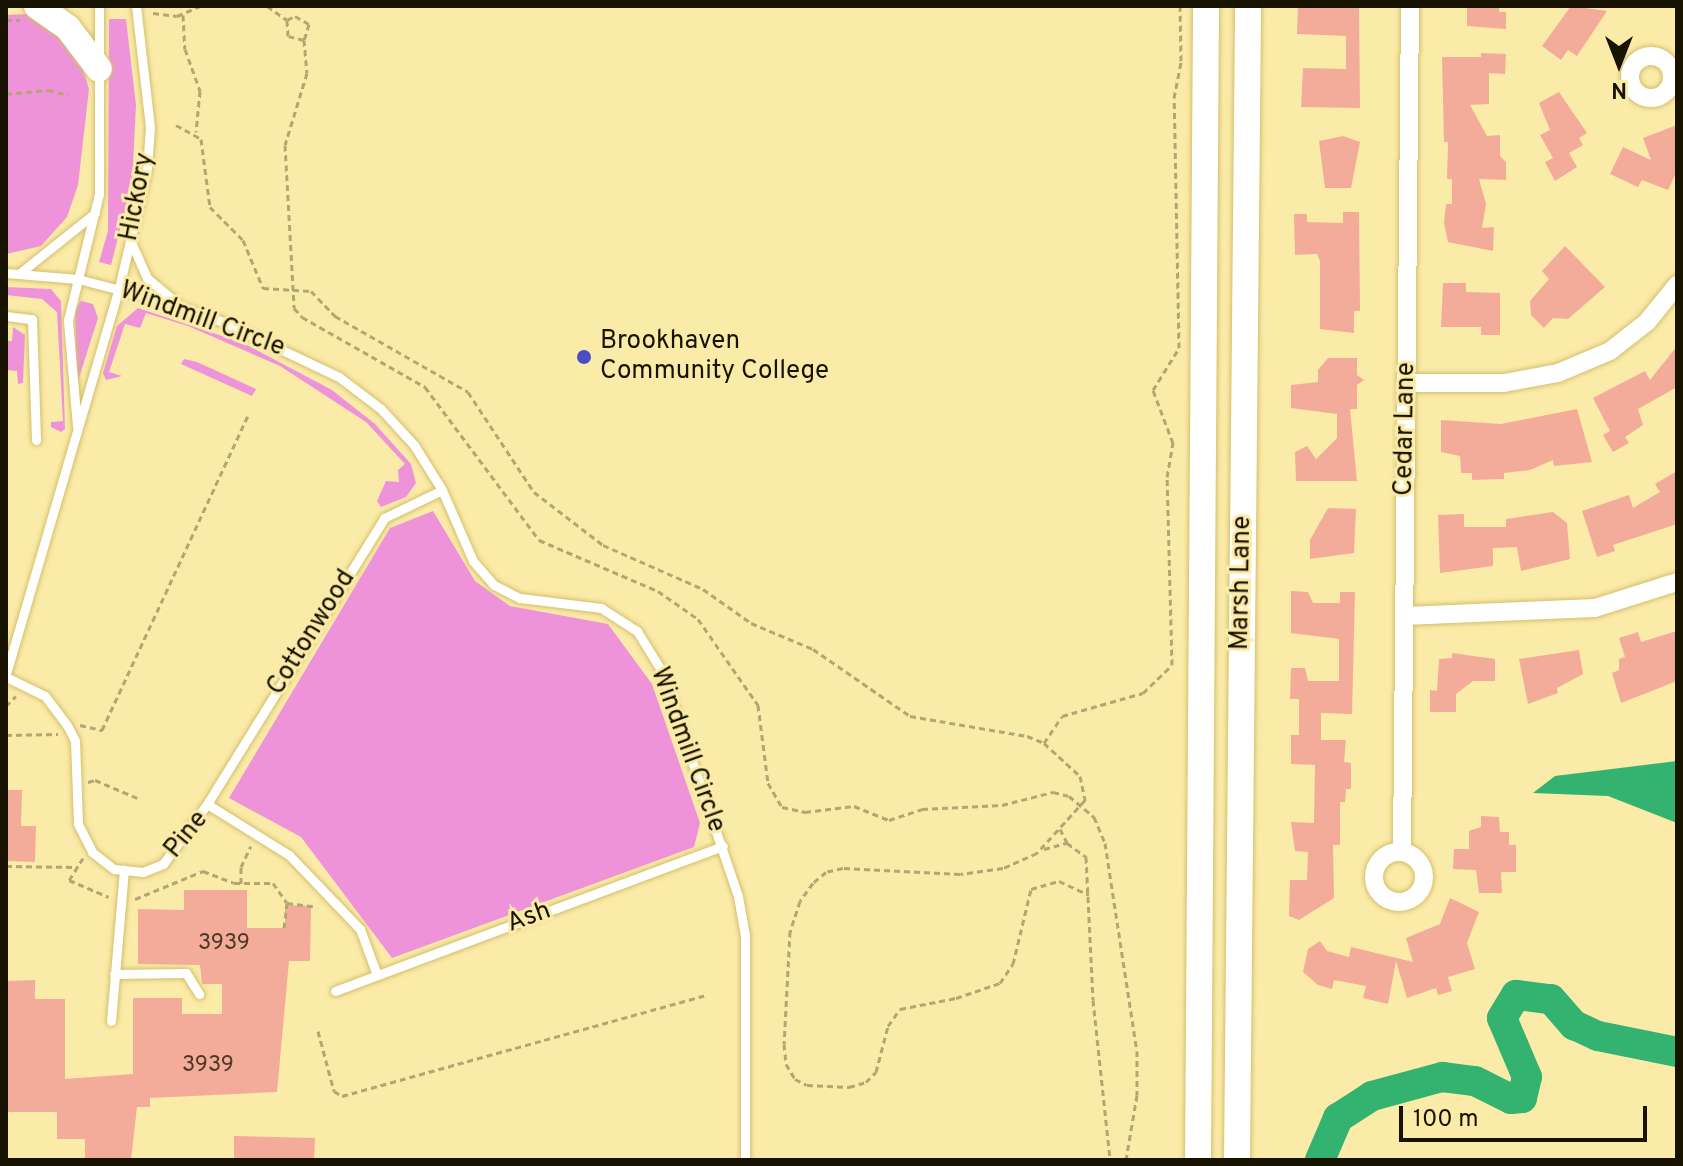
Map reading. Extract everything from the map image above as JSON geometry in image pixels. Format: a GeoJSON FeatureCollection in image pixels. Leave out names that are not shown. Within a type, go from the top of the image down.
{"type":"FeatureCollection","features":[{"type":"Feature","properties":{"kind":"main road"},"geometry":{"type":"LineString","coordinates":[[37,6],[68,28],[99,69]]}},
{"type":"Feature","properties":{"kind":"main road","name":"Marsh Lane"},"geometry":{"type":"LineString","coordinates":[[1198,1160],[1206,6]]}},
{"type":"Feature","properties":{"kind":"main road","name":"Marsh Lane"},"geometry":{"type":"LineString","coordinates":[[1237,1160],[1248,6]]}},
{"type":"Feature","properties":{"kind":"street","name":"Cedar Lane"},"geometry":{"type":"LineString","coordinates":[[1402,852],[1410,6]]}},
{"type":"Feature","properties":{"kind":"street"},"geometry":{"type":"LineString","coordinates":[[1407,383],[1504,383],[1558,373],[1610,351],[1647,322],[1677,285]]}},
{"type":"Feature","properties":{"kind":"street"},"geometry":{"type":"LineString","coordinates":[[1404,616],[1595,608],[1677,582]]}},
{"type":"Feature","properties":{"kind":"lane","name":"Hickory"},"geometry":{"type":"LineString","coordinates":[[77,430],[68,320],[95,213],[99,6]]}},
{"type":"Feature","properties":{"kind":"lane","name":"Hickory"},"geometry":{"type":"LineString","coordinates":[[6,675],[119,288],[147,168],[150,127],[136,6]]}},
{"type":"Feature","properties":{"kind":"lane"},"geometry":{"type":"LineString","coordinates":[[19,274],[95,213]]}},
{"type":"Feature","properties":{"kind":"lane"},"geometry":{"type":"LineString","coordinates":[[131,239],[147,278],[181,307]]}},
{"type":"Feature","properties":{"kind":"lane","name":"Windmill Circle"},"geometry":{"type":"LineString","coordinates":[[6,273],[78,279],[181,307],[339,377],[381,409],[414,445],[442,490],[473,561],[494,585],[520,598],[601,608],[637,631],[661,670],[723,846],[745,935],[745,1160]]}},
{"type":"Feature","properties":{"kind":"lane"},"geometry":{"type":"LineString","coordinates":[[6,316],[32,319],[36,440]]}},
{"type":"Feature","properties":{"kind":"lane","name":"Cottonwood"},"geometry":{"type":"LineString","coordinates":[[207,804],[384,518],[442,490]]}},
{"type":"Feature","properties":{"kind":"lane"},"geometry":{"type":"LineString","coordinates":[[6,675],[45,696],[64,731],[75,741],[78,824],[92,852],[124,870],[118,901],[111,1021]]}},
{"type":"Feature","properties":{"kind":"lane","name":"Pine"},"geometry":{"type":"LineString","coordinates":[[124,870],[143,872],[163,864],[207,804],[289,855],[360,929],[377,975]]}},
{"type":"Feature","properties":{"kind":"lane","name":"Ash"},"geometry":{"type":"LineString","coordinates":[[335,991],[723,846]]}},
{"type":"Feature","properties":{"kind":"lane"},"geometry":{"type":"LineString","coordinates":[[114,974],[186,973],[199,994]]}},
{"type":"Feature","properties":{"kind":"path"},"geometry":{"type":"LineString","coordinates":[[153,13],[183,15],[200,6]]}},
{"type":"Feature","properties":{"kind":"path"},"geometry":{"type":"LineString","coordinates":[[267,6],[287,20]]}},
{"type":"Feature","properties":{"kind":"path"},"geometry":{"type":"LineString","coordinates":[[1044,743],[1062,716],[1143,693],[1172,665],[1173,538],[1167,477],[1173,443],[1153,390],[1179,348],[1174,98],[1180,6]]}},
{"type":"Feature","properties":{"kind":"path"},"geometry":{"type":"LineString","coordinates":[[183,15],[185,49],[200,91],[196,132],[210,207],[243,240],[263,288],[322,298],[335,316],[468,392],[534,492],[603,545],[703,589],[751,623],[813,649],[910,716],[1044,743],[1085,784],[1081,805],[1037,853]]}},
{"type":"Feature","properties":{"kind":"path"},"geometry":{"type":"LineString","coordinates":[[287,20],[295,16],[309,24],[304,40],[307,73],[285,145],[291,292],[302,317],[425,387],[539,540],[658,591],[698,619],[758,705],[768,783],[782,807],[805,812],[854,806],[889,820],[922,809],[1002,805],[1053,792],[1081,805],[1094,817],[1105,843],[1137,1051],[1137,1095],[1126,1160]]}},
{"type":"Feature","properties":{"kind":"path"},"geometry":{"type":"LineString","coordinates":[[287,20],[288,36],[304,40]]}},
{"type":"Feature","properties":{"kind":"path"},"geometry":{"type":"LineString","coordinates":[[6,94],[48,90],[68,95]]}},
{"type":"Feature","properties":{"kind":"path"},"geometry":{"type":"LineString","coordinates":[[176,125],[196,132]]}},
{"type":"Feature","properties":{"kind":"path"},"geometry":{"type":"LineString","coordinates":[[6,735],[64,731],[87,723],[102,730],[249,413]]}},
{"type":"Feature","properties":{"kind":"path"},"geometry":{"type":"LineString","coordinates":[[6,692],[18,696],[6,706]]}},
{"type":"Feature","properties":{"kind":"path"},"geometry":{"type":"LineString","coordinates":[[51,721],[64,731]]}},
{"type":"Feature","properties":{"kind":"path"},"geometry":{"type":"LineString","coordinates":[[77,786],[95,780],[140,799]]}},
{"type":"Feature","properties":{"kind":"path"},"geometry":{"type":"LineString","coordinates":[[1060,829],[1067,843],[1086,857],[1093,1000],[1110,1160]]}},
{"type":"Feature","properties":{"kind":"path"},"geometry":{"type":"LineString","coordinates":[[241,884],[243,859],[257,835]]}},
{"type":"Feature","properties":{"kind":"path"},"geometry":{"type":"LineString","coordinates":[[1067,843],[1003,868],[960,874],[843,868],[826,872],[800,901],[790,931],[784,1044],[786,1064],[795,1079],[807,1085],[849,1087],[866,1082],[876,1072],[888,1026],[900,1009],[956,998],[1000,983],[1013,964],[1031,889],[1059,881],[1089,895]]}},
{"type":"Feature","properties":{"kind":"path"},"geometry":{"type":"LineString","coordinates":[[6,866],[78,867]]}},
{"type":"Feature","properties":{"kind":"path"},"geometry":{"type":"LineString","coordinates":[[118,901],[127,902],[203,871],[241,884],[273,883],[287,903],[284,928]]}},
{"type":"Feature","properties":{"kind":"path"},"geometry":{"type":"LineString","coordinates":[[287,903],[313,906]]}},
{"type":"Feature","properties":{"kind":"path"},"geometry":{"type":"LineString","coordinates":[[318,1031],[334,1091],[342,1096],[707,995]]}},
{"type":"Feature","properties":{"kind":"shaded area"},"geometry":{"type":"Polygon","coordinates":[[[27,14],[73,36],[89,89],[78,185],[67,217],[41,246],[6,254],[6,15],[27,14]]]}},
{"type":"Feature","properties":{"kind":"shaded area"},"geometry":{"type":"Polygon","coordinates":[[[109,19],[126,19],[136,105],[132,184],[111,265],[99,262],[108,231],[109,19]]]}},
{"type":"Feature","properties":{"kind":"shaded area"},"geometry":{"type":"Polygon","coordinates":[[[6,287],[51,289],[61,301],[65,429],[61,432],[51,427],[51,422],[63,421],[57,312],[42,299],[6,295],[6,287]]]}},
{"type":"Feature","properties":{"kind":"shaded area"},"geometry":{"type":"Polygon","coordinates":[[[81,301],[93,304],[98,318],[77,384],[75,309],[81,301]]]}},
{"type":"Feature","properties":{"kind":"shaded area"},"geometry":{"type":"Polygon","coordinates":[[[138,308],[243,343],[332,390],[375,424],[411,464],[416,483],[406,497],[381,507],[377,501],[386,481],[399,482],[398,470],[405,464],[366,422],[280,366],[188,326],[146,313],[140,328],[125,324],[109,372],[122,376],[106,380],[103,373],[117,326],[138,308]]]}},
{"type":"Feature","properties":{"kind":"shaded area"},"geometry":{"type":"Polygon","coordinates":[[[13,327],[25,335],[23,383],[18,384],[17,371],[6,370],[6,341],[12,341],[13,327]]]}},
{"type":"Feature","properties":{"kind":"shaded area"},"geometry":{"type":"Polygon","coordinates":[[[184,359],[256,389],[252,396],[181,364],[184,359]]]}},
{"type":"Feature","properties":{"kind":"shaded area"},"geometry":{"type":"Polygon","coordinates":[[[433,511],[475,581],[510,606],[608,624],[652,684],[700,823],[694,847],[392,958],[301,837],[229,798],[390,528],[433,511]]]}},
{"type":"Feature","properties":{"kind":"shaded area"},"geometry":{"type":"Polygon","coordinates":[[[1677,761],[1677,823],[1608,796],[1533,793],[1555,776],[1677,761]]]}},
{"type":"Feature","properties":{"kind":"building"},"geometry":{"type":"Polygon","coordinates":[[[1298,6],[1359,6],[1360,108],[1301,107],[1303,68],[1346,69],[1346,36],[1297,34],[1298,6]]]}},
{"type":"Feature","properties":{"kind":"building"},"geometry":{"type":"Polygon","coordinates":[[[1467,6],[1499,6],[1499,12],[1506,12],[1506,29],[1467,26],[1467,6]]]}},
{"type":"Feature","properties":{"kind":"building"},"geometry":{"type":"Polygon","coordinates":[[[1571,6],[1607,11],[1577,56],[1568,50],[1561,60],[1542,46],[1571,6]]]}},
{"type":"Feature","properties":{"kind":"building"},"geometry":{"type":"Polygon","coordinates":[[[1481,53],[1506,54],[1505,74],[1489,73],[1489,104],[1470,105],[1487,136],[1500,135],[1500,156],[1506,162],[1506,180],[1479,179],[1486,204],[1482,228],[1494,227],[1493,251],[1448,242],[1444,223],[1446,204],[1452,204],[1452,179],[1447,179],[1448,142],[1444,142],[1442,57],[1481,57],[1481,53]]]}},
{"type":"Feature","properties":{"kind":"building"},"geometry":{"type":"Polygon","coordinates":[[[1559,92],[1587,133],[1579,138],[1583,145],[1569,153],[1577,167],[1555,181],[1545,162],[1553,158],[1540,135],[1550,130],[1539,103],[1559,92]]]}},
{"type":"Feature","properties":{"kind":"building"},"geometry":{"type":"Polygon","coordinates":[[[1677,125],[1677,171],[1668,190],[1642,180],[1638,187],[1610,174],[1623,147],[1651,160],[1643,138],[1677,125]]]}},
{"type":"Feature","properties":{"kind":"building"},"geometry":{"type":"Polygon","coordinates":[[[1343,136],[1360,142],[1351,188],[1325,188],[1319,141],[1343,136]]]}},
{"type":"Feature","properties":{"kind":"building"},"geometry":{"type":"Polygon","coordinates":[[[1343,212],[1359,212],[1360,311],[1354,311],[1354,333],[1320,329],[1320,261],[1317,254],[1295,255],[1294,214],[1307,214],[1307,222],[1343,223],[1343,212]]]}},
{"type":"Feature","properties":{"kind":"building"},"geometry":{"type":"Polygon","coordinates":[[[1565,246],[1605,287],[1568,319],[1553,318],[1544,328],[1531,315],[1530,301],[1549,279],[1542,271],[1565,246]]]}},
{"type":"Feature","properties":{"kind":"building"},"geometry":{"type":"Polygon","coordinates":[[[1443,283],[1466,283],[1466,292],[1500,293],[1500,335],[1481,335],[1481,327],[1441,327],[1443,283]]]}},
{"type":"Feature","properties":{"kind":"building"},"geometry":{"type":"Polygon","coordinates":[[[1677,346],[1677,387],[1638,409],[1643,425],[1625,437],[1629,443],[1613,452],[1603,435],[1610,431],[1593,398],[1645,371],[1650,380],[1677,346]]]}},
{"type":"Feature","properties":{"kind":"building"},"geometry":{"type":"Polygon","coordinates":[[[1328,358],[1357,358],[1357,375],[1364,380],[1357,385],[1357,409],[1350,409],[1357,481],[1296,481],[1295,452],[1307,446],[1316,459],[1337,438],[1337,414],[1291,408],[1291,385],[1318,382],[1318,370],[1328,358]]]}},
{"type":"Feature","properties":{"kind":"building"},"geometry":{"type":"Polygon","coordinates":[[[1577,409],[1592,462],[1554,466],[1553,460],[1530,470],[1504,473],[1504,479],[1472,480],[1472,473],[1461,473],[1460,456],[1441,452],[1441,420],[1501,424],[1577,409]]]}},
{"type":"Feature","properties":{"kind":"building"},"geometry":{"type":"Polygon","coordinates":[[[1677,471],[1677,524],[1613,545],[1615,551],[1597,557],[1582,511],[1629,495],[1633,508],[1660,492],[1655,484],[1677,471]]]}},
{"type":"Feature","properties":{"kind":"building"},"geometry":{"type":"Polygon","coordinates":[[[1328,508],[1356,509],[1354,553],[1310,559],[1310,540],[1328,508]]]}},
{"type":"Feature","properties":{"kind":"building"},"geometry":{"type":"Polygon","coordinates":[[[1553,512],[1567,523],[1570,559],[1521,571],[1517,547],[1493,548],[1493,566],[1440,573],[1438,515],[1464,514],[1464,527],[1506,527],[1506,519],[1553,512]]]}},
{"type":"Feature","properties":{"kind":"building"},"geometry":{"type":"Polygon","coordinates":[[[1291,591],[1308,592],[1313,603],[1340,603],[1340,592],[1355,592],[1352,714],[1321,713],[1321,740],[1346,740],[1344,762],[1351,763],[1351,789],[1346,789],[1345,802],[1340,802],[1340,845],[1333,845],[1334,898],[1299,920],[1289,916],[1290,880],[1307,880],[1308,852],[1295,851],[1291,822],[1314,823],[1315,765],[1291,764],[1291,735],[1299,735],[1299,699],[1290,699],[1291,668],[1305,668],[1308,681],[1339,681],[1339,639],[1291,633],[1291,591]]]}},
{"type":"Feature","properties":{"kind":"building"},"geometry":{"type":"Polygon","coordinates":[[[1677,631],[1677,681],[1621,703],[1612,673],[1619,670],[1619,659],[1625,657],[1619,638],[1638,632],[1641,642],[1677,631]]]}},
{"type":"Feature","properties":{"kind":"building"},"geometry":{"type":"Polygon","coordinates":[[[1579,650],[1583,674],[1557,688],[1558,693],[1528,704],[1519,659],[1579,650]]]}},
{"type":"Feature","properties":{"kind":"building"},"geometry":{"type":"Polygon","coordinates":[[[1452,653],[1495,659],[1495,681],[1473,681],[1456,694],[1456,712],[1430,712],[1430,690],[1437,691],[1439,659],[1452,658],[1452,653]]]}},
{"type":"Feature","properties":{"kind":"building"},"geometry":{"type":"Polygon","coordinates":[[[6,790],[22,790],[21,826],[36,826],[35,862],[6,861],[6,790]]]}},
{"type":"Feature","properties":{"kind":"building"},"geometry":{"type":"Polygon","coordinates":[[[1481,816],[1499,817],[1500,832],[1509,832],[1509,845],[1516,845],[1516,872],[1501,872],[1502,893],[1479,893],[1476,870],[1453,869],[1454,849],[1469,849],[1469,831],[1481,827],[1481,816]]]}},
{"type":"Feature","properties":{"kind":"building"},"geometry":{"type":"Polygon","coordinates":[[[184,890],[247,890],[247,928],[285,928],[285,905],[311,906],[310,961],[289,961],[277,1092],[150,1098],[150,1107],[137,1107],[131,1160],[85,1160],[85,1139],[57,1139],[57,1112],[6,1112],[6,981],[35,980],[35,999],[65,999],[65,1079],[133,1074],[133,998],[182,998],[182,1014],[222,1014],[222,984],[202,984],[200,965],[138,964],[138,909],[184,910],[184,890]]]}},
{"type":"Feature","properties":{"kind":"building"},"geometry":{"type":"Polygon","coordinates":[[[1450,898],[1479,912],[1467,943],[1475,969],[1448,977],[1452,991],[1438,995],[1436,988],[1407,998],[1396,961],[1388,1004],[1363,998],[1366,986],[1334,980],[1332,989],[1318,985],[1303,972],[1308,949],[1320,941],[1327,951],[1349,957],[1351,947],[1413,962],[1406,938],[1440,924],[1450,898]]]}},
{"type":"Feature","properties":{"kind":"building"},"geometry":{"type":"Polygon","coordinates":[[[234,1136],[315,1138],[314,1160],[234,1160],[234,1136]]]}},
{"type":"Feature","properties":{"kind":"waterway"},"geometry":{"type":"LineString","coordinates":[[1320,1160],[1338,1118],[1372,1096],[1442,1077],[1475,1081],[1511,1099],[1522,1098],[1527,1077],[1502,1018],[1516,995],[1551,999],[1574,1025],[1598,1036],[1677,1052]]}},
{"type":"Feature","properties":{"kind":"place","name":"Brookhaven Community College"},"geometry":{"type":"Point","coordinates":[584,357]}}]}
